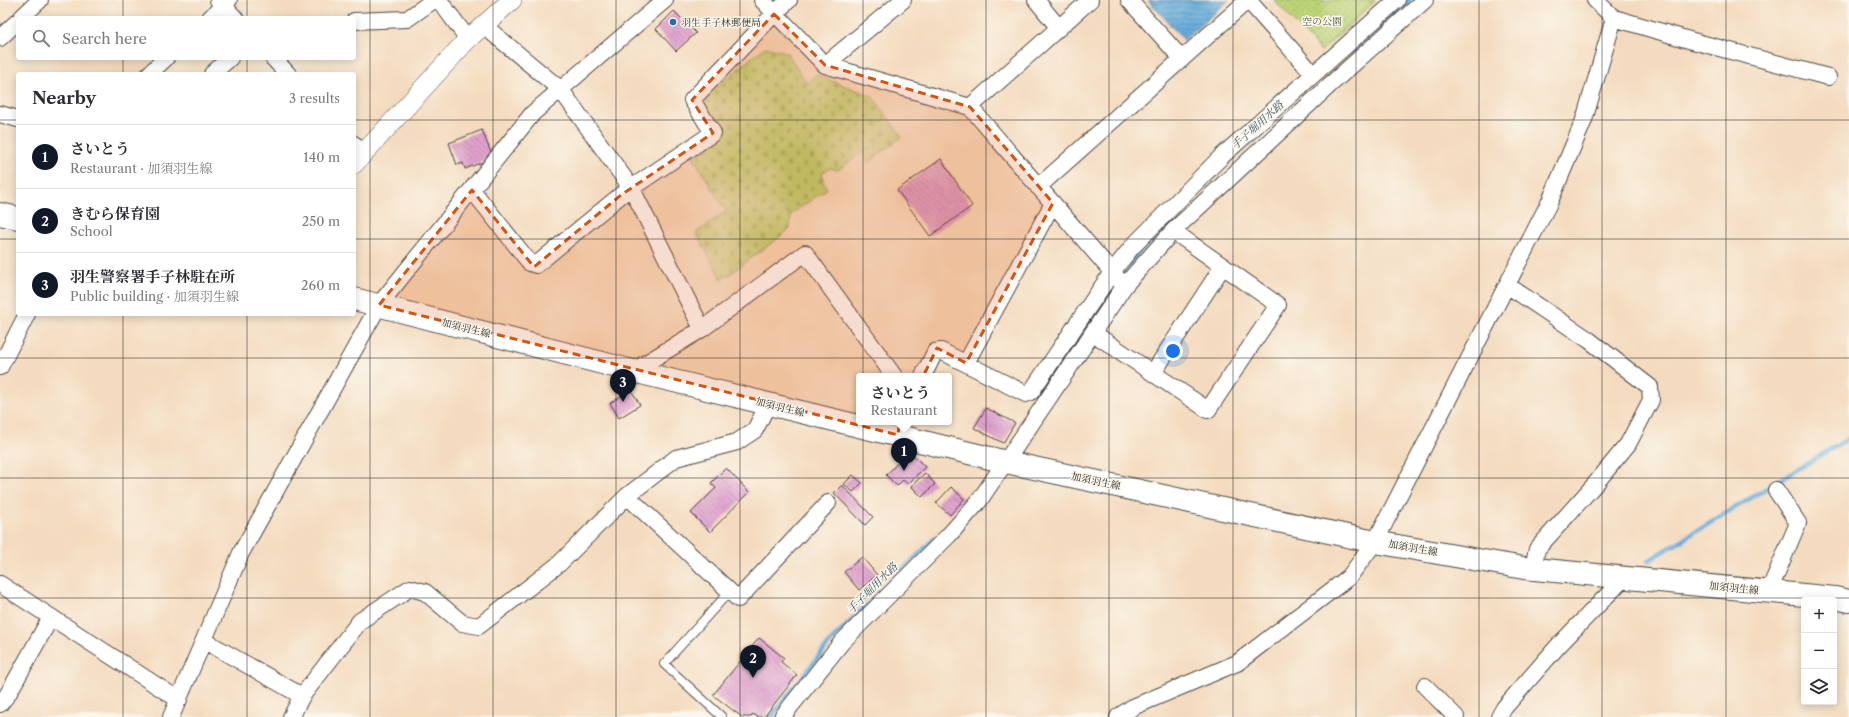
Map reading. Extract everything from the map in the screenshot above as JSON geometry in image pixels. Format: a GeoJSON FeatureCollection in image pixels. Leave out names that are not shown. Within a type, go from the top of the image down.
{"type":"FeatureCollection","features":[{"type":"Feature","properties":{"kind":"main road"},"geometry":{"type":"LineString","coordinates":[[0,214],[16,218]]}},
{"type":"Feature","properties":{"kind":"main road","name":"加須羽生線"},"geometry":{"type":"LineString","coordinates":[[356,300],[768,404],[856,421]]}},
{"type":"Feature","properties":{"kind":"main road","name":"加須羽生線"},"geometry":{"type":"LineString","coordinates":[[879,425],[900,429],[1006,462],[1375,542],[1533,568],[1769,591],[1849,601]]}},
{"type":"Feature","properties":{"kind":"street"},"geometry":{"type":"LineString","coordinates":[[23,16],[40,0]]}},
{"type":"Feature","properties":{"kind":"street"},"geometry":{"type":"LineString","coordinates":[[356,21],[407,19],[434,0]]}},
{"type":"Feature","properties":{"kind":"street"},"geometry":{"type":"LineString","coordinates":[[439,0],[468,39]]}},
{"type":"Feature","properties":{"kind":"street"},"geometry":{"type":"LineString","coordinates":[[357,153],[468,39],[512,0]]}},
{"type":"Feature","properties":{"kind":"street"},"geometry":{"type":"LineString","coordinates":[[171,717],[241,553],[379,306],[533,113],[665,0]]}},
{"type":"Feature","properties":{"kind":"street"},"geometry":{"type":"LineString","coordinates":[[762,0],[774,14],[825,64],[970,107],[1112,272],[1125,285]]}},
{"type":"Feature","properties":{"kind":"street"},"geometry":{"type":"LineString","coordinates":[[472,190],[530,262],[536,265],[621,195],[713,133],[692,100],[789,0]]}},
{"type":"Feature","properties":{"kind":"street"},"geometry":{"type":"LineString","coordinates":[[825,64],[903,0]]}},
{"type":"Feature","properties":{"kind":"street"},"geometry":{"type":"LineString","coordinates":[[1036,0],[1059,28]]}},
{"type":"Feature","properties":{"kind":"street"},"geometry":{"type":"LineString","coordinates":[[970,107],[1090,0]]}},
{"type":"Feature","properties":{"kind":"street"},"geometry":{"type":"LineString","coordinates":[[1129,0],[1182,59]]}},
{"type":"Feature","properties":{"kind":"street"},"geometry":{"type":"LineString","coordinates":[[1038,187],[1248,0],[1306,66]]}},
{"type":"Feature","properties":{"kind":"street"},"geometry":{"type":"LineString","coordinates":[[924,373],[935,352],[941,351],[1026,394],[1031,392],[1112,272],[1142,236],[1222,156],[1397,0]]}},
{"type":"Feature","properties":{"kind":"street"},"geometry":{"type":"LineString","coordinates":[[782,717],[842,642],[949,535],[979,501],[1125,285],[1173,231],[1332,83],[1425,0]]}},
{"type":"Feature","properties":{"kind":"street"},"geometry":{"type":"LineString","coordinates":[[1595,0],[1614,18],[1828,77]]}},
{"type":"Feature","properties":{"kind":"street"},"geometry":{"type":"LineString","coordinates":[[212,16],[223,2],[234,16]]}},
{"type":"Feature","properties":{"kind":"street"},"geometry":{"type":"LineString","coordinates":[[1118,717],[1130,709],[1237,663],[1349,577],[1375,542],[1550,201],[1584,120],[1614,18]]}},
{"type":"Feature","properties":{"kind":"street"},"geometry":{"type":"LineString","coordinates":[[0,38],[16,23]]}},
{"type":"Feature","properties":{"kind":"street"},"geometry":{"type":"LineString","coordinates":[[483,25],[560,90],[632,189],[702,329]]}},
{"type":"Feature","properties":{"kind":"street"},"geometry":{"type":"LineString","coordinates":[[151,72],[164,60]]}},
{"type":"Feature","properties":{"kind":"street"},"geometry":{"type":"LineString","coordinates":[[214,72],[228,60]]}},
{"type":"Feature","properties":{"kind":"street"},"geometry":{"type":"LineString","coordinates":[[0,114],[16,118]]}},
{"type":"Feature","properties":{"kind":"street"},"geometry":{"type":"LineString","coordinates":[[966,363],[1053,203]]}},
{"type":"Feature","properties":{"kind":"street"},"geometry":{"type":"LineString","coordinates":[[1094,333],[1208,410],[1278,304],[1173,231]]}},
{"type":"Feature","properties":{"kind":"street"},"geometry":{"type":"LineString","coordinates":[[633,371],[702,329],[805,253],[892,373]]}},
{"type":"Feature","properties":{"kind":"street"},"geometry":{"type":"LineString","coordinates":[[1153,373],[1223,266]]}},
{"type":"Feature","properties":{"kind":"street"},"geometry":{"type":"LineString","coordinates":[[1507,285],[1589,340],[1650,387],[1651,400],[1628,444],[1596,484],[1537,548],[1533,568]]}},
{"type":"Feature","properties":{"kind":"street"},"geometry":{"type":"LineString","coordinates":[[0,367],[26,316]]}},
{"type":"Feature","properties":{"kind":"street"},"geometry":{"type":"LineString","coordinates":[[291,717],[302,696],[360,621],[410,588],[425,592],[462,624],[479,626],[559,564],[627,496],[676,458],[737,442],[755,430],[768,404]]}},
{"type":"Feature","properties":{"kind":"street"},"geometry":{"type":"LineString","coordinates":[[1769,591],[1798,523],[1776,490]]}},
{"type":"Feature","properties":{"kind":"street"},"geometry":{"type":"LineString","coordinates":[[627,496],[738,599],[828,503]]}},
{"type":"Feature","properties":{"kind":"street"},"geometry":{"type":"LineString","coordinates":[[1499,717],[1504,708],[1558,646],[1625,577]]}},
{"type":"Feature","properties":{"kind":"street"},"geometry":{"type":"LineString","coordinates":[[0,584],[179,700]]}},
{"type":"Feature","properties":{"kind":"street"},"geometry":{"type":"LineString","coordinates":[[0,704],[8,694],[51,617]]}},
{"type":"Feature","properties":{"kind":"street"},"geometry":{"type":"LineString","coordinates":[[204,641],[302,696]]}},
{"type":"Feature","properties":{"kind":"street"},"geometry":{"type":"LineString","coordinates":[[1425,686],[1456,717]]}},
{"type":"Feature","properties":{"kind":"lane"},"geometry":{"type":"LineString","coordinates":[[722,717],[664,664],[730,591]]}},
{"type":"Feature","properties":{"kind":"highlighted area"},"geometry":{"type":"Polygon","coordinates":[[[774,14],[825,65],[970,107],[1053,203],[966,363],[937,348],[899,426],[898,435],[379,305],[472,190],[534,267],[621,195],[713,133],[692,100],[774,14]]]}},
{"type":"Feature","properties":{"kind":"green space","name":"空の公園"},"geometry":{"type":"Polygon","coordinates":[[[1274,0],[1376,0],[1321,51],[1274,0]]]}},
{"type":"Feature","properties":{"kind":"green space"},"geometry":{"type":"Polygon","coordinates":[[[765,47],[786,52],[807,83],[816,75],[872,96],[902,137],[868,163],[862,152],[838,170],[830,168],[822,173],[823,181],[827,189],[791,214],[790,229],[722,280],[696,233],[726,211],[693,157],[723,137],[703,103],[703,98],[765,47]]]}},
{"type":"Feature","properties":{"kind":"water"},"geometry":{"type":"Polygon","coordinates":[[[1148,0],[1229,0],[1184,40],[1148,0]]]}},
{"type":"Feature","properties":{"kind":"building"},"geometry":{"type":"Polygon","coordinates":[[[674,11],[696,33],[676,51],[656,29],[674,11]]]}},
{"type":"Feature","properties":{"kind":"building"},"geometry":{"type":"Polygon","coordinates":[[[482,130],[493,158],[465,169],[463,163],[457,165],[449,143],[482,130]]]}},
{"type":"Feature","properties":{"kind":"building"},"geometry":{"type":"Polygon","coordinates":[[[941,159],[972,206],[930,236],[897,190],[941,159]]]}},
{"type":"Feature","properties":{"kind":"building"},"geometry":{"type":"Polygon","coordinates":[[[631,390],[640,405],[619,418],[610,403],[631,390]]]}},
{"type":"Feature","properties":{"kind":"building"},"geometry":{"type":"Polygon","coordinates":[[[986,408],[1015,423],[1003,443],[974,428],[986,408]]]}},
{"type":"Feature","properties":{"kind":"building"},"geometry":{"type":"Polygon","coordinates":[[[909,451],[925,467],[908,484],[903,480],[897,486],[886,475],[909,451]]]}},
{"type":"Feature","properties":{"kind":"building"},"geometry":{"type":"Polygon","coordinates":[[[726,468],[749,492],[710,532],[691,513],[716,488],[711,483],[726,468]]]}},
{"type":"Feature","properties":{"kind":"building"},"geometry":{"type":"Polygon","coordinates":[[[925,473],[935,484],[922,497],[911,486],[925,473]]]}},
{"type":"Feature","properties":{"kind":"building"},"geometry":{"type":"Polygon","coordinates":[[[853,475],[862,483],[853,492],[844,484],[853,475]]]}},
{"type":"Feature","properties":{"kind":"building"},"geometry":{"type":"Polygon","coordinates":[[[842,485],[873,517],[865,525],[834,493],[842,485]]]}},
{"type":"Feature","properties":{"kind":"building"},"geometry":{"type":"Polygon","coordinates":[[[951,487],[964,499],[950,515],[936,503],[951,487]]]}},
{"type":"Feature","properties":{"kind":"building"},"geometry":{"type":"Polygon","coordinates":[[[862,557],[877,575],[859,590],[844,572],[862,557]]]}},
{"type":"Feature","properties":{"kind":"building"},"geometry":{"type":"Polygon","coordinates":[[[759,638],[784,658],[781,662],[797,675],[764,717],[758,717],[753,714],[751,717],[742,717],[713,695],[759,638]]]}},
{"type":"Feature","properties":{"kind":"waterway","name":"手子堀用水路"},"geometry":{"type":"LineString","coordinates":[[1351,52],[1410,0]]}},
{"type":"Feature","properties":{"kind":"waterway","name":"手子堀用水路"},"geometry":{"type":"LineString","coordinates":[[1124,271],[1138,253],[1215,174],[1259,134]]}},
{"type":"Feature","properties":{"kind":"waterway","name":"手子堀用水路"},"geometry":{"type":"LineString","coordinates":[[1043,391],[1113,288]]}},
{"type":"Feature","properties":{"kind":"waterway"},"geometry":{"type":"LineString","coordinates":[[1648,561],[1849,438]]}},
{"type":"Feature","properties":{"kind":"waterway","name":"手子堀用水路"},"geometry":{"type":"LineString","coordinates":[[771,717],[831,641],[934,539]]}},
{"type":"Feature","properties":{"kind":"place","name":"羽生手子林郵便局"},"geometry":{"type":"Point","coordinates":[673,22]}},
{"type":"Feature","properties":{"kind":"place","name":"羽生警察署手子林駐在所"},"geometry":{"type":"Point","coordinates":[623,402]}},
{"type":"Feature","properties":{"kind":"place","name":"さいとう"},"geometry":{"type":"Point","coordinates":[904,471]}},
{"type":"Feature","properties":{"kind":"place","name":"きむら保育園"},"geometry":{"type":"Point","coordinates":[753,678]}}]}
